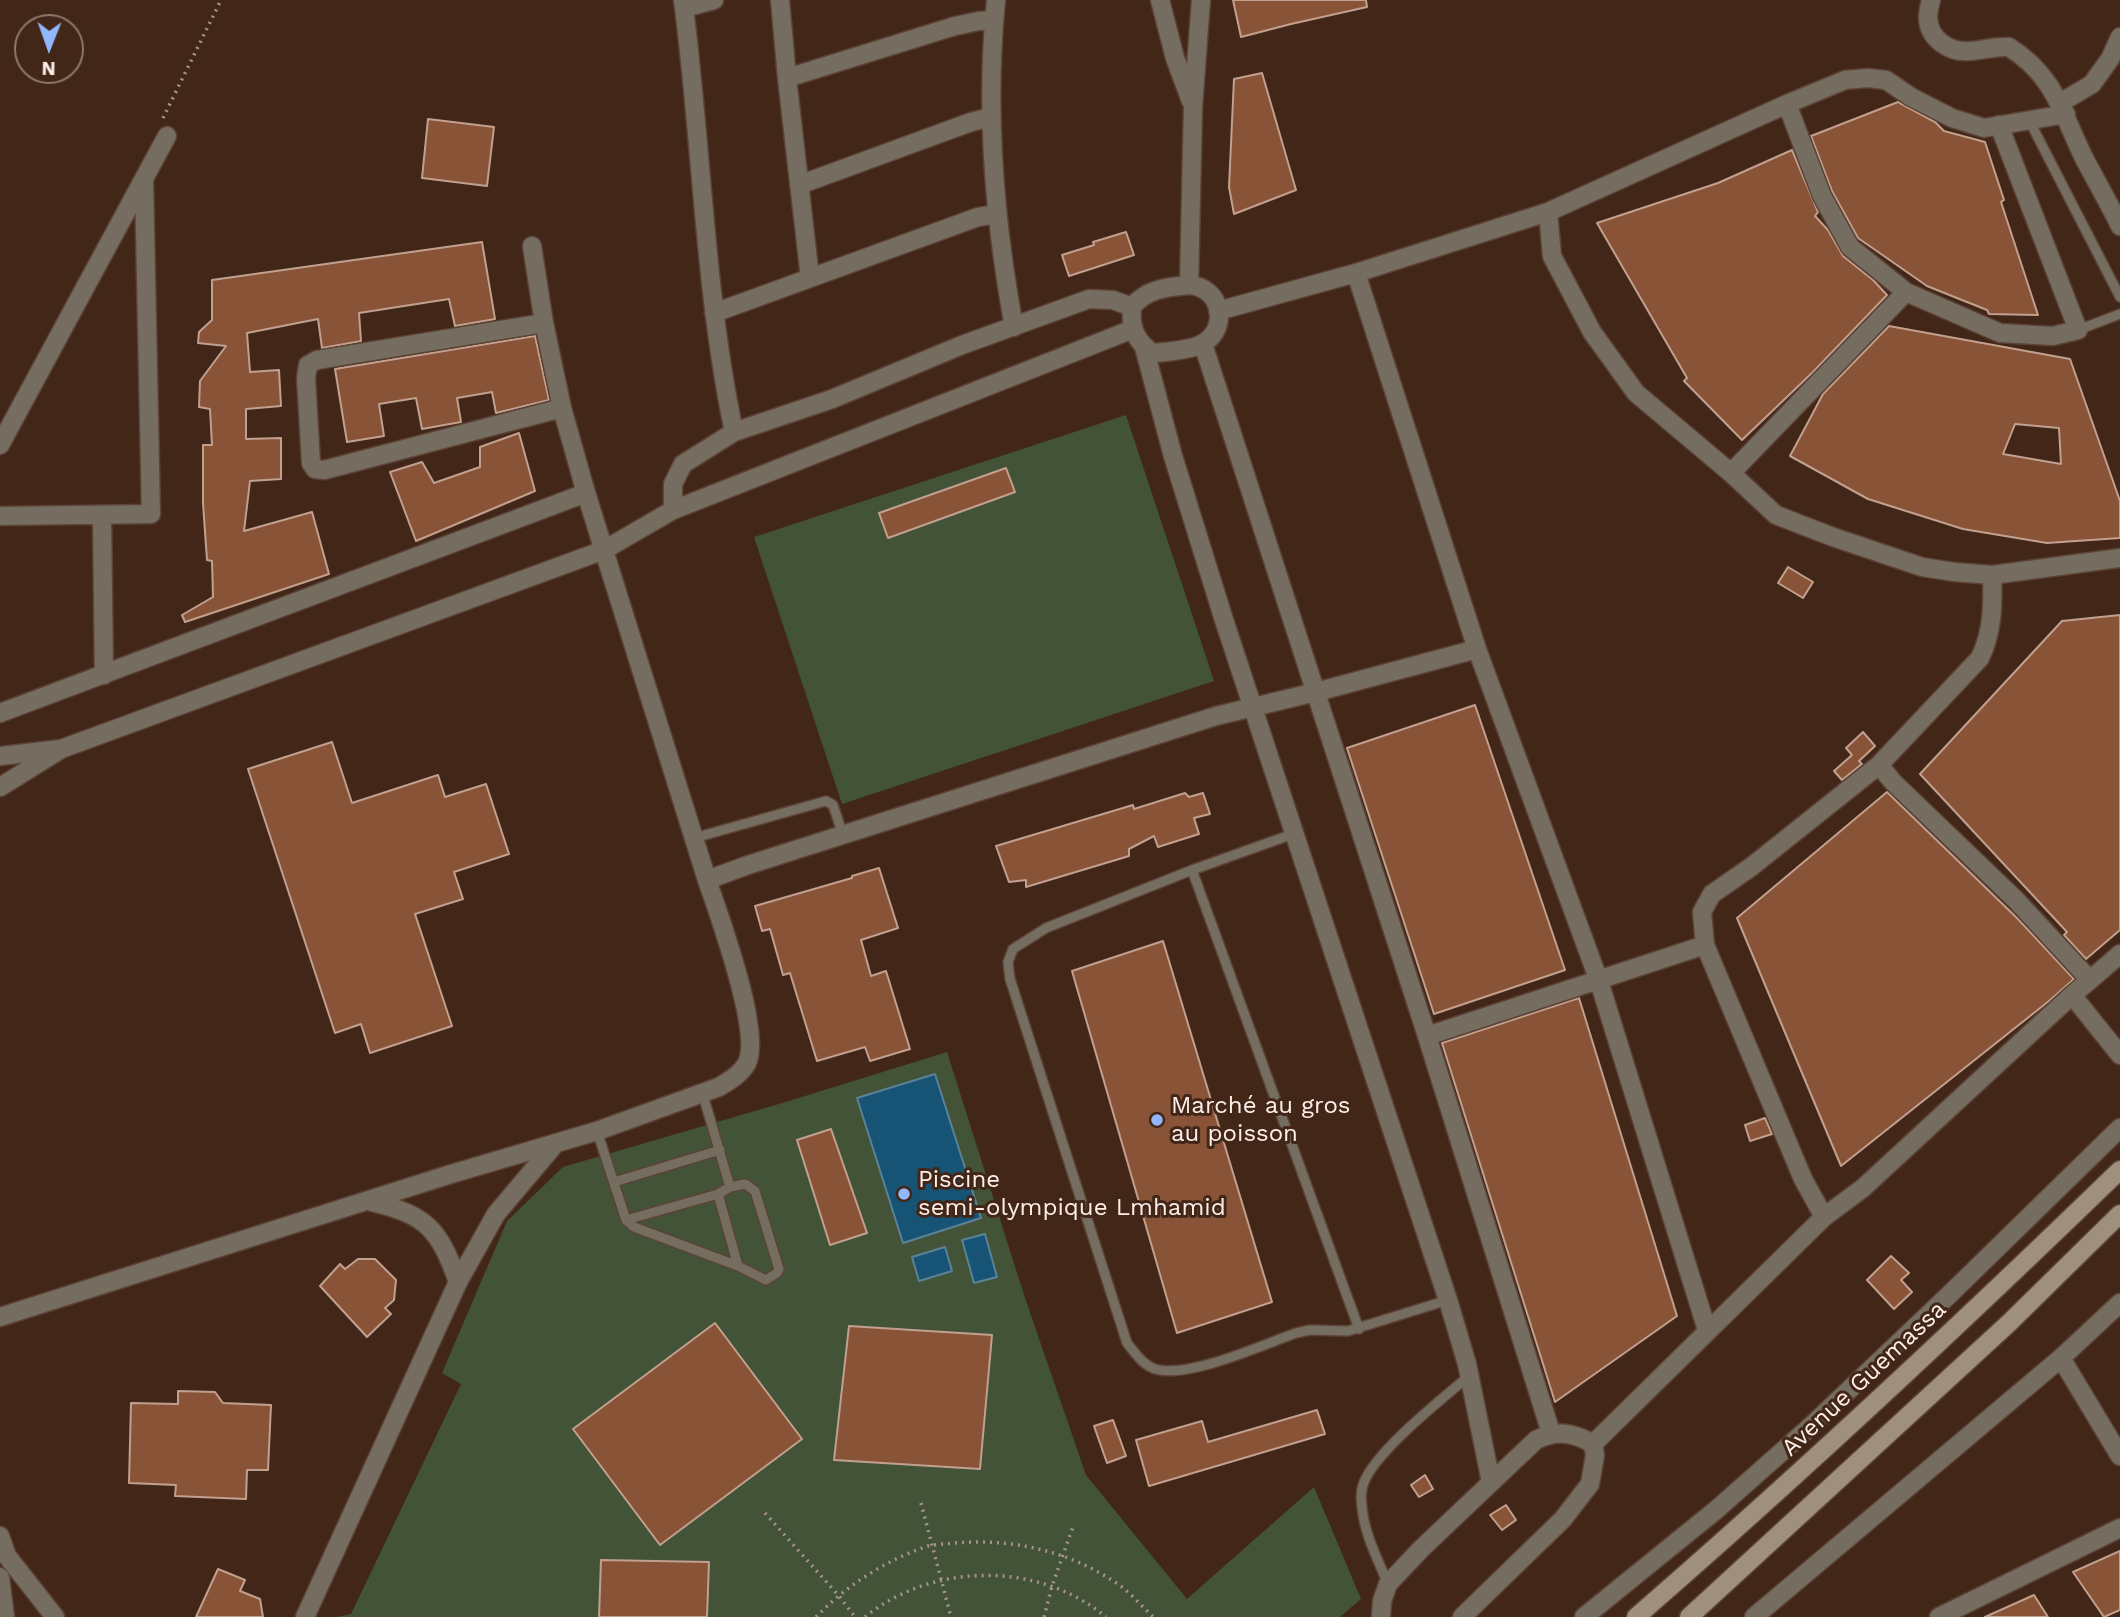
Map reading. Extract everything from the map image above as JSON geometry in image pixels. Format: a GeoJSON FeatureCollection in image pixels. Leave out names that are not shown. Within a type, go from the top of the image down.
{"type":"FeatureCollection","features":[{"type":"Feature","properties":{"kind":"main road","name":"Avenue Guemassa"},"geometry":{"type":"LineString","coordinates":[[1636,1617],[1787,1484],[2120,1170]]}},
{"type":"Feature","properties":{"kind":"main road"},"geometry":{"type":"LineString","coordinates":[[1689,1617],[2009,1323],[2120,1214]]}},
{"type":"Feature","properties":{"kind":"street"},"geometry":{"type":"LineString","coordinates":[[714,0],[684,4],[714,313],[734,432]]}},
{"type":"Feature","properties":{"kind":"street"},"geometry":{"type":"LineString","coordinates":[[780,0],[810,278]]}},
{"type":"Feature","properties":{"kind":"street"},"geometry":{"type":"LineString","coordinates":[[996,0],[991,117],[997,214],[1014,327]]}},
{"type":"Feature","properties":{"kind":"street"},"geometry":{"type":"LineString","coordinates":[[1160,0],[1175,58],[1193,107]]}},
{"type":"Feature","properties":{"kind":"street"},"geometry":{"type":"LineString","coordinates":[[1189,285],[1193,107],[1201,0]]}},
{"type":"Feature","properties":{"kind":"street"},"geometry":{"type":"LineString","coordinates":[[1931,0],[1928,18],[1930,26],[1935,37],[1947,47],[1961,52],[2009,47],[2025,58],[2045,78],[2063,109],[2084,157],[2112,189],[2120,226]]}},
{"type":"Feature","properties":{"kind":"street"},"geometry":{"type":"LineString","coordinates":[[787,78],[955,26],[994,20]]}},
{"type":"Feature","properties":{"kind":"street"},"geometry":{"type":"LineString","coordinates":[[1218,311],[1356,273],[1548,212],[1845,80],[1885,80],[1952,118],[1984,128],[2029,120],[2063,109],[2092,84],[2110,59],[2120,37]]}},
{"type":"Feature","properties":{"kind":"street"},"geometry":{"type":"LineString","coordinates":[[1787,104],[1822,196],[1850,247],[1906,292],[2000,333],[2053,336],[2078,330],[1999,125]]}},
{"type":"Feature","properties":{"kind":"street"},"geometry":{"type":"LineString","coordinates":[[799,185],[991,117]]}},
{"type":"Feature","properties":{"kind":"street"},"geometry":{"type":"LineString","coordinates":[[0,446],[167,136]]}},
{"type":"Feature","properties":{"kind":"street"},"geometry":{"type":"LineString","coordinates":[[0,516],[151,514],[144,182]]}},
{"type":"Feature","properties":{"kind":"street"},"geometry":{"type":"LineString","coordinates":[[1548,212],[1552,256],[1591,332],[1636,393],[1776,514],[1922,567],[1954,572],[1992,575],[2120,558]]}},
{"type":"Feature","properties":{"kind":"street"},"geometry":{"type":"LineString","coordinates":[[714,313],[978,217],[997,214]]}},
{"type":"Feature","properties":{"kind":"street"},"geometry":{"type":"LineString","coordinates":[[0,1317],[597,1131],[703,1095],[736,1077],[746,1064],[751,1051],[751,1040],[745,1006],[562,408],[544,323],[532,246]]}},
{"type":"Feature","properties":{"kind":"street"},"geometry":{"type":"LineString","coordinates":[[1356,273],[1477,649],[1599,981],[1707,1330]]}},
{"type":"Feature","properties":{"kind":"street"},"geometry":{"type":"LineString","coordinates":[[1144,347],[1153,353],[1203,344],[1213,334],[1218,323],[1216,301],[1209,290],[1189,285],[1148,292],[1132,307],[1133,329],[1144,347],[1173,456],[1224,620],[1448,1300],[1469,1376],[1491,1482]]}},
{"type":"Feature","properties":{"kind":"street"},"geometry":{"type":"LineString","coordinates":[[1731,473],[1906,292]]}},
{"type":"Feature","properties":{"kind":"street"},"geometry":{"type":"LineString","coordinates":[[673,510],[673,484],[683,464],[734,432],[832,399],[962,345],[1089,299],[1113,300],[1132,307]]}},
{"type":"Feature","properties":{"kind":"street"},"geometry":{"type":"LineString","coordinates":[[544,323],[317,360],[308,365],[306,378],[311,463],[320,471],[562,408]]}},
{"type":"Feature","properties":{"kind":"street"},"geometry":{"type":"LineString","coordinates":[[0,787],[61,749],[604,550],[673,510],[1133,329]]}},
{"type":"Feature","properties":{"kind":"street"},"geometry":{"type":"LineString","coordinates":[[1203,344],[1427,1036],[1551,1433]]}},
{"type":"Feature","properties":{"kind":"street"},"geometry":{"type":"LineString","coordinates":[[0,713],[586,493]]}},
{"type":"Feature","properties":{"kind":"street"},"geometry":{"type":"LineString","coordinates":[[102,515],[104,675]]}},
{"type":"Feature","properties":{"kind":"street"},"geometry":{"type":"LineString","coordinates":[[1824,1217],[1803,1179],[1705,945],[1702,912],[1712,894],[1751,867],[1879,765],[1980,658],[1987,643],[1993,612],[1992,575]]}},
{"type":"Feature","properties":{"kind":"street"},"geometry":{"type":"LineString","coordinates":[[707,880],[1216,716],[1477,649]]}},
{"type":"Feature","properties":{"kind":"street"},"geometry":{"type":"LineString","coordinates":[[0,756],[61,749]]}},
{"type":"Feature","properties":{"kind":"street"},"geometry":{"type":"LineString","coordinates":[[1879,765],[2016,900],[2090,981]]}},
{"type":"Feature","properties":{"kind":"street"},"geometry":{"type":"LineString","coordinates":[[1427,1036],[1705,945]]}},
{"type":"Feature","properties":{"kind":"street"},"geometry":{"type":"LineString","coordinates":[[1592,1444],[1824,1217],[1863,1188],[2120,954]]}},
{"type":"Feature","properties":{"kind":"street"},"geometry":{"type":"LineString","coordinates":[[2072,995],[2120,1055]]}},
{"type":"Feature","properties":{"kind":"street"},"geometry":{"type":"LineString","coordinates":[[1584,1617],[1716,1510],[1811,1426],[2120,1128]]}},
{"type":"Feature","properties":{"kind":"street"},"geometry":{"type":"LineString","coordinates":[[305,1617],[457,1282],[496,1214],[557,1142]]}},
{"type":"Feature","properties":{"kind":"street"},"geometry":{"type":"LineString","coordinates":[[369,1201],[392,1206],[423,1221],[447,1253],[457,1282]]}},
{"type":"Feature","properties":{"kind":"street"},"geometry":{"type":"LineString","coordinates":[[1754,1617],[2061,1359],[2120,1303]]}},
{"type":"Feature","properties":{"kind":"street"},"geometry":{"type":"LineString","coordinates":[[2061,1359],[2120,1456]]}},
{"type":"Feature","properties":{"kind":"street"},"geometry":{"type":"LineString","coordinates":[[1381,1617],[1382,1601],[1388,1584],[1420,1549],[1536,1440],[1551,1433],[1581,1437],[1592,1444]]}},
{"type":"Feature","properties":{"kind":"street"},"geometry":{"type":"LineString","coordinates":[[1462,1617],[1563,1519],[1590,1484],[1594,1465],[1592,1444]]}},
{"type":"Feature","properties":{"kind":"street"},"geometry":{"type":"LineString","coordinates":[[1939,1617],[2120,1528]]}},
{"type":"Feature","properties":{"kind":"street"},"geometry":{"type":"LineString","coordinates":[[0,1536],[7,1556],[55,1617]]}},
{"type":"Feature","properties":{"kind":"street"},"geometry":{"type":"LineString","coordinates":[[0,1577],[5,1617]]}},
{"type":"Feature","properties":{"kind":"lane"},"geometry":{"type":"LineString","coordinates":[[2029,120],[2120,297]]}},
{"type":"Feature","properties":{"kind":"lane"},"geometry":{"type":"LineString","coordinates":[[2078,330],[2120,314]]}},
{"type":"Feature","properties":{"kind":"lane"},"geometry":{"type":"LineString","coordinates":[[694,838],[826,801],[833,805],[843,835]]}},
{"type":"Feature","properties":{"kind":"lane"},"geometry":{"type":"LineString","coordinates":[[1293,834],[1192,870],[1046,928],[1013,949],[1008,962],[1010,979],[1127,1343],[1139,1359],[1154,1368],[1175,1371],[1196,1369],[1296,1333],[1310,1330],[1359,1329],[1448,1300]]}},
{"type":"Feature","properties":{"kind":"lane"},"geometry":{"type":"LineString","coordinates":[[1192,870],[1359,1329]]}},
{"type":"Feature","properties":{"kind":"lane"},"geometry":{"type":"LineString","coordinates":[[703,1095],[730,1188]]}},
{"type":"Feature","properties":{"kind":"lane"},"geometry":{"type":"LineString","coordinates":[[597,1131],[626,1220],[634,1227],[738,1266],[764,1280],[779,1269],[755,1191],[745,1184],[626,1220]]}},
{"type":"Feature","properties":{"kind":"lane"},"geometry":{"type":"LineString","coordinates":[[614,1182],[720,1150]]}},
{"type":"Feature","properties":{"kind":"lane"},"geometry":{"type":"LineString","coordinates":[[718,1194],[738,1266]]}},
{"type":"Feature","properties":{"kind":"lane"},"geometry":{"type":"LineString","coordinates":[[1388,1584],[1369,1539],[1362,1507],[1363,1486],[1369,1472],[1389,1447],[1469,1376]]}},
{"type":"Feature","properties":{"kind":"path"},"geometry":{"type":"LineString","coordinates":[[921,1503],[951,1617]]}},
{"type":"Feature","properties":{"kind":"path"},"geometry":{"type":"LineString","coordinates":[[765,1513],[855,1617]]}},
{"type":"Feature","properties":{"kind":"path"},"geometry":{"type":"LineString","coordinates":[[1044,1617],[1074,1524]]}},
{"type":"Feature","properties":{"kind":"path"},"geometry":{"type":"LineString","coordinates":[[816,1617],[850,1586],[889,1563],[931,1545],[976,1541],[1028,1545],[1078,1561],[1124,1588],[1153,1617]]}},
{"type":"Feature","properties":{"kind":"path"},"geometry":{"type":"LineString","coordinates":[[865,1617],[878,1606],[911,1589],[941,1580],[997,1574],[1046,1583],[1092,1605],[1106,1617]]}},
{"type":"Feature","properties":{"kind":"green space"},"geometry":{"type":"Polygon","coordinates":[[[1126,415],[1214,681],[842,804],[754,537],[1126,415]]]}},
{"type":"Feature","properties":{"kind":"green space"},"geometry":{"type":"Polygon","coordinates":[[[947,1052],[1025,1298],[1086,1475],[1187,1599],[1314,1487],[1361,1599],[1340,1617],[337,1617],[351,1614],[461,1384],[442,1373],[507,1221],[563,1167],[947,1052]]]}},
{"type":"Feature","properties":{"kind":"water"},"geometry":{"type":"Polygon","coordinates":[[[935,1074],[981,1218],[903,1243],[857,1098],[935,1074]]]}},
{"type":"Feature","properties":{"kind":"water"},"geometry":{"type":"Polygon","coordinates":[[[985,1234],[997,1277],[974,1283],[962,1240],[985,1234]]]}},
{"type":"Feature","properties":{"kind":"water"},"geometry":{"type":"Polygon","coordinates":[[[945,1247],[952,1271],[919,1281],[912,1257],[945,1247]]]}},
{"type":"Feature","properties":{"kind":"building"},"geometry":{"type":"Polygon","coordinates":[[[1233,0],[1366,0],[1367,7],[1241,37],[1233,0]]]}},
{"type":"Feature","properties":{"kind":"building"},"geometry":{"type":"Polygon","coordinates":[[[1262,73],[1296,190],[1234,214],[1229,187],[1234,79],[1262,73]]]}},
{"type":"Feature","properties":{"kind":"building"},"geometry":{"type":"Polygon","coordinates":[[[1898,102],[1935,122],[1944,131],[1985,142],[2004,200],[2001,202],[2038,315],[1989,314],[1987,310],[1927,286],[1858,238],[1832,191],[1811,136],[1898,102]]]}},
{"type":"Feature","properties":{"kind":"building"},"geometry":{"type":"Polygon","coordinates":[[[428,119],[494,127],[487,186],[422,178],[428,119]]]}},
{"type":"Feature","properties":{"kind":"building"},"geometry":{"type":"Polygon","coordinates":[[[1792,150],[1818,212],[1815,216],[1828,230],[1843,256],[1887,295],[1813,372],[1742,440],[1684,381],[1687,378],[1597,223],[1718,183],[1792,150]]]}},
{"type":"Feature","properties":{"kind":"building"},"geometry":{"type":"Polygon","coordinates":[[[1126,232],[1134,255],[1069,276],[1062,255],[1126,232]]]}},
{"type":"Feature","properties":{"kind":"building"},"geometry":{"type":"Polygon","coordinates":[[[482,242],[495,319],[455,326],[449,299],[359,313],[361,341],[322,348],[318,319],[247,333],[250,372],[279,370],[281,406],[246,409],[246,439],[281,438],[281,479],[250,481],[244,531],[312,512],[329,574],[185,622],[182,615],[213,597],[212,561],[207,560],[203,503],[203,445],[212,445],[210,409],[199,407],[200,381],[226,346],[198,343],[199,332],[212,320],[212,280],[482,242]]]}},
{"type":"Feature","properties":{"kind":"building"},"geometry":{"type":"Polygon","coordinates":[[[1889,326],[2070,359],[2120,501],[2120,538],[2047,543],[1963,529],[1868,499],[1790,456],[1823,394],[1889,326]],[[2015,424],[2003,454],[2061,464],[2059,428],[2015,424]]]}},
{"type":"Feature","properties":{"kind":"building"},"geometry":{"type":"Polygon","coordinates":[[[535,336],[549,400],[496,413],[492,392],[457,398],[461,422],[422,429],[416,398],[379,404],[384,436],[347,442],[335,369],[535,336]]]}},
{"type":"Feature","properties":{"kind":"building"},"geometry":{"type":"Polygon","coordinates":[[[519,433],[535,491],[416,541],[390,472],[422,462],[434,483],[480,467],[480,447],[519,433]]]}},
{"type":"Feature","properties":{"kind":"building"},"geometry":{"type":"Polygon","coordinates":[[[1006,468],[1015,492],[888,538],[879,513],[1006,468]]]}},
{"type":"Feature","properties":{"kind":"building"},"geometry":{"type":"Polygon","coordinates":[[[1788,567],[1813,582],[1803,598],[1778,583],[1788,567]]]}},
{"type":"Feature","properties":{"kind":"building"},"geometry":{"type":"Polygon","coordinates":[[[2120,615],[2120,930],[2086,959],[2064,935],[2067,932],[1920,774],[2062,621],[2120,615]]]}},
{"type":"Feature","properties":{"kind":"building"},"geometry":{"type":"Polygon","coordinates":[[[1475,705],[1565,970],[1434,1014],[1347,748],[1475,705]]]}},
{"type":"Feature","properties":{"kind":"building"},"geometry":{"type":"Polygon","coordinates":[[[1863,732],[1875,746],[1859,761],[1862,764],[1842,780],[1834,771],[1852,755],[1846,748],[1863,732]]]}},
{"type":"Feature","properties":{"kind":"building"},"geometry":{"type":"Polygon","coordinates":[[[332,742],[352,803],[438,775],[445,797],[486,784],[509,854],[454,872],[463,899],[415,914],[452,1026],[370,1053],[361,1024],[335,1033],[248,769],[332,742]]]}},
{"type":"Feature","properties":{"kind":"building"},"geometry":{"type":"Polygon","coordinates":[[[1887,792],[2018,919],[2074,979],[1841,1166],[1737,918],[1887,792]]]}},
{"type":"Feature","properties":{"kind":"building"},"geometry":{"type":"Polygon","coordinates":[[[1185,793],[1189,797],[1203,793],[1210,814],[1194,818],[1199,834],[1158,847],[1154,836],[1129,849],[1129,856],[1026,887],[1026,880],[1009,882],[996,846],[1133,805],[1134,809],[1185,793]]]}},
{"type":"Feature","properties":{"kind":"building"},"geometry":{"type":"Polygon","coordinates":[[[879,868],[898,928],[861,940],[871,976],[886,971],[910,1049],[870,1061],[865,1047],[817,1061],[790,973],[783,975],[770,929],[762,931],[755,906],[879,868]]]}},
{"type":"Feature","properties":{"kind":"building"},"geometry":{"type":"Polygon","coordinates":[[[1163,941],[1272,1302],[1177,1333],[1072,971],[1163,941]]]}},
{"type":"Feature","properties":{"kind":"building"},"geometry":{"type":"Polygon","coordinates":[[[1579,998],[1677,1316],[1555,1402],[1442,1043],[1579,998]]]}},
{"type":"Feature","properties":{"kind":"building"},"geometry":{"type":"Polygon","coordinates":[[[1765,1118],[1772,1134],[1750,1141],[1745,1125],[1765,1118]]]}},
{"type":"Feature","properties":{"kind":"building"},"geometry":{"type":"Polygon","coordinates":[[[831,1129],[867,1233],[830,1245],[797,1140],[831,1129]]]}},
{"type":"Feature","properties":{"kind":"building"},"geometry":{"type":"Polygon","coordinates":[[[1891,1256],[1909,1273],[1901,1280],[1912,1292],[1894,1309],[1867,1280],[1891,1256]]]}},
{"type":"Feature","properties":{"kind":"building"},"geometry":{"type":"Polygon","coordinates":[[[358,1259],[375,1259],[396,1280],[394,1300],[385,1308],[391,1314],[367,1337],[320,1286],[340,1264],[345,1269],[358,1259]]]}},
{"type":"Feature","properties":{"kind":"building"},"geometry":{"type":"Polygon","coordinates":[[[715,1323],[802,1439],[660,1545],[573,1429],[715,1323]]]}},
{"type":"Feature","properties":{"kind":"building"},"geometry":{"type":"Polygon","coordinates":[[[849,1326],[992,1335],[980,1469],[834,1460],[849,1326]]]}},
{"type":"Feature","properties":{"kind":"building"},"geometry":{"type":"Polygon","coordinates":[[[178,1391],[215,1392],[223,1403],[271,1405],[268,1470],[247,1470],[246,1499],[175,1496],[176,1485],[129,1483],[131,1403],[178,1404],[178,1391]]]}},
{"type":"Feature","properties":{"kind":"building"},"geometry":{"type":"Polygon","coordinates":[[[1317,1410],[1325,1434],[1149,1486],[1136,1440],[1202,1421],[1208,1442],[1317,1410]]]}},
{"type":"Feature","properties":{"kind":"building"},"geometry":{"type":"Polygon","coordinates":[[[1113,1420],[1126,1456],[1107,1463],[1094,1426],[1113,1420]]]}},
{"type":"Feature","properties":{"kind":"building"},"geometry":{"type":"Polygon","coordinates":[[[1425,1475],[1433,1489],[1419,1497],[1411,1485],[1425,1475]]]}},
{"type":"Feature","properties":{"kind":"building"},"geometry":{"type":"Polygon","coordinates":[[[1506,1505],[1516,1520],[1502,1530],[1490,1515],[1506,1505]]]}},
{"type":"Feature","properties":{"kind":"building"},"geometry":{"type":"Polygon","coordinates":[[[2120,1551],[2120,1610],[2104,1617],[2073,1572],[2120,1551]]]}},
{"type":"Feature","properties":{"kind":"building"},"geometry":{"type":"Polygon","coordinates":[[[601,1560],[709,1562],[707,1617],[599,1617],[601,1560]]]}},
{"type":"Feature","properties":{"kind":"building"},"geometry":{"type":"Polygon","coordinates":[[[218,1569],[245,1580],[240,1591],[260,1599],[263,1617],[196,1617],[218,1569]]]}},
{"type":"Feature","properties":{"kind":"building"},"geometry":{"type":"Polygon","coordinates":[[[2034,1595],[2048,1617],[1985,1617],[2034,1595]]]}},
{"type":"Feature","properties":{"kind":"place","name":"Marché au gros au poisson"},"geometry":{"type":"Point","coordinates":[1157,1120]}},
{"type":"Feature","properties":{"kind":"place","name":"Piscine semi-olympique Lmhamid"},"geometry":{"type":"Point","coordinates":[904,1194]}}]}
